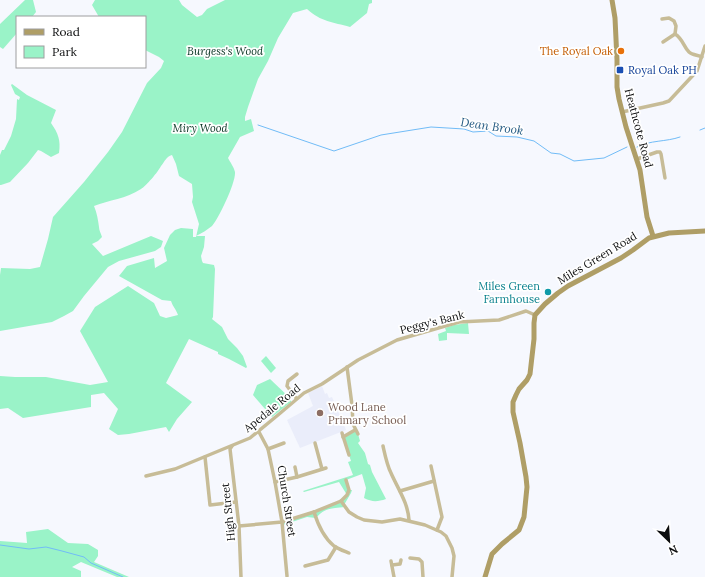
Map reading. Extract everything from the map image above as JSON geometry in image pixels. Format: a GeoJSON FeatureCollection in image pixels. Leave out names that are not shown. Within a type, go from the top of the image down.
{"type":"FeatureCollection","features":[{"type":"Feature","properties":{"kind":"street","name":"Heathcote Road"},"geometry":{"type":"LineString","coordinates":[[612,0],[615,18],[617,87],[622,112],[637,159],[647,217],[653,236]]}},
{"type":"Feature","properties":{"kind":"street"},"geometry":{"type":"LineString","coordinates":[[662,19],[669,18],[674,21],[676,26],[675,34],[663,42]]}},
{"type":"Feature","properties":{"kind":"street"},"geometry":{"type":"LineString","coordinates":[[675,34],[679,36],[690,53],[702,57]]}},
{"type":"Feature","properties":{"kind":"street"},"geometry":{"type":"LineString","coordinates":[[622,112],[669,101],[697,70],[705,46]]}},
{"type":"Feature","properties":{"kind":"street"},"geometry":{"type":"LineString","coordinates":[[637,159],[660,152],[665,178]]}},
{"type":"Feature","properties":{"kind":"street"},"geometry":{"type":"LineString","coordinates":[[653,236],[680,232],[705,231]]}},
{"type":"Feature","properties":{"kind":"street","name":"Miles Green Road"},"geometry":{"type":"LineString","coordinates":[[536,315],[558,293],[568,286],[620,258],[653,236]]}},
{"type":"Feature","properties":{"kind":"street","name":"Peggy's Bank"},"geometry":{"type":"LineString","coordinates":[[358,360],[397,340],[459,322],[499,320],[526,311],[536,315]]}},
{"type":"Feature","properties":{"kind":"street"},"geometry":{"type":"LineString","coordinates":[[485,577],[492,554],[519,530],[524,517],[526,477],[512,407],[517,392],[530,374],[536,315]]}},
{"type":"Feature","properties":{"kind":"street","name":"Apedale Road"},"geometry":{"type":"LineString","coordinates":[[146,476],[175,469],[250,438],[259,432],[304,392],[322,384],[358,360]]}},
{"type":"Feature","properties":{"kind":"street"},"geometry":{"type":"LineString","coordinates":[[348,367],[353,424],[358,434]]}},
{"type":"Feature","properties":{"kind":"street"},"geometry":{"type":"LineString","coordinates":[[296,398],[287,386],[288,381],[297,374]]}},
{"type":"Feature","properties":{"kind":"street"},"geometry":{"type":"LineString","coordinates":[[349,455],[343,435],[355,430]]}},
{"type":"Feature","properties":{"kind":"street","name":"Church Street"},"geometry":{"type":"LineString","coordinates":[[259,432],[268,449],[275,482],[282,522],[287,576]]}},
{"type":"Feature","properties":{"kind":"street"},"geometry":{"type":"LineString","coordinates":[[268,449],[284,443]]}},
{"type":"Feature","properties":{"kind":"street"},"geometry":{"type":"LineString","coordinates":[[275,482],[324,469],[316,445],[322,445]]}},
{"type":"Feature","properties":{"kind":"street","name":"High Street"},"geometry":{"type":"LineString","coordinates":[[232,446],[230,449],[240,526],[241,577]]}},
{"type":"Feature","properties":{"kind":"street"},"geometry":{"type":"LineString","coordinates":[[383,446],[390,472],[409,512],[409,520]]}},
{"type":"Feature","properties":{"kind":"street"},"geometry":{"type":"LineString","coordinates":[[205,457],[210,505],[236,502]]}},
{"type":"Feature","properties":{"kind":"street"},"geometry":{"type":"LineString","coordinates":[[431,466],[442,517],[437,530]]}},
{"type":"Feature","properties":{"kind":"street"},"geometry":{"type":"LineString","coordinates":[[295,467],[297,477]]}},
{"type":"Feature","properties":{"kind":"street"},"geometry":{"type":"LineString","coordinates":[[240,526],[282,522],[314,512],[341,501],[347,495],[349,490],[346,480]]}},
{"type":"Feature","properties":{"kind":"street"},"geometry":{"type":"LineString","coordinates":[[400,491],[434,481]]}},
{"type":"Feature","properties":{"kind":"street"},"geometry":{"type":"LineString","coordinates":[[341,501],[349,512],[364,520],[382,522],[400,519],[409,520],[437,530],[446,536],[454,556],[452,577]]}},
{"type":"Feature","properties":{"kind":"street"},"geometry":{"type":"LineString","coordinates":[[314,512],[318,525],[325,537],[336,547],[347,551]]}},
{"type":"Feature","properties":{"kind":"street"},"geometry":{"type":"LineString","coordinates":[[305,566],[328,560],[336,547]]}},
{"type":"Feature","properties":{"kind":"street"},"geometry":{"type":"LineString","coordinates":[[411,557],[419,559],[422,562],[423,577]]}},
{"type":"Feature","properties":{"kind":"street"},"geometry":{"type":"LineString","coordinates":[[394,577],[392,563],[400,564],[401,560]]}},
{"type":"Feature","properties":{"kind":"shaded area","name":"Wood Lane Primary School"},"geometry":{"type":"Polygon","coordinates":[[[322,386],[325,394],[327,393],[329,398],[332,397],[346,430],[300,448],[287,420],[313,406],[308,393],[322,386]]]}},
{"type":"Feature","properties":{"kind":"green space"},"geometry":{"type":"Polygon","coordinates":[[[25,0],[33,0],[36,12],[33,16],[16,16],[16,34],[3,49],[0,47],[0,24],[25,0]]]}},
{"type":"Feature","properties":{"kind":"green space","name":"Miry Wood"},"geometry":{"type":"Polygon","coordinates":[[[95,0],[179,0],[182,5],[197,17],[202,15],[207,9],[225,0],[372,0],[372,3],[369,4],[367,13],[350,27],[317,17],[307,9],[293,13],[278,38],[258,79],[245,117],[245,121],[251,119],[254,131],[240,137],[228,158],[233,166],[235,177],[219,216],[212,226],[196,236],[199,224],[192,202],[192,184],[179,176],[172,155],[166,159],[152,179],[141,189],[123,197],[94,206],[102,237],[92,244],[103,256],[151,236],[163,241],[161,247],[155,251],[119,261],[108,267],[73,311],[64,316],[52,322],[0,331],[1,268],[30,269],[40,267],[53,217],[108,152],[122,132],[147,83],[161,68],[164,61],[146,50],[146,16],[98,16],[92,5],[95,0]]]}},
{"type":"Feature","properties":{"kind":"green space"},"geometry":{"type":"Polygon","coordinates":[[[12,84],[27,95],[56,110],[51,123],[60,144],[59,153],[51,157],[38,150],[10,182],[0,185],[0,155],[11,136],[16,119],[17,99],[19,100],[20,97],[15,94],[11,85],[12,84]]]}},
{"type":"Feature","properties":{"kind":"green space"},"geometry":{"type":"Polygon","coordinates":[[[181,228],[193,229],[193,237],[205,236],[201,256],[202,261],[203,263],[214,265],[215,269],[212,319],[222,327],[228,339],[243,356],[247,367],[246,368],[218,354],[218,352],[189,339],[166,383],[192,402],[177,419],[169,432],[166,427],[118,435],[109,429],[118,409],[104,393],[91,395],[91,407],[23,418],[8,408],[0,409],[0,376],[46,377],[90,385],[108,382],[80,331],[95,307],[128,286],[154,303],[160,316],[166,318],[178,315],[171,301],[162,300],[119,276],[127,266],[154,258],[155,268],[167,261],[164,248],[170,235],[175,230],[181,228]]]}},
{"type":"Feature","properties":{"kind":"green space"},"geometry":{"type":"Polygon","coordinates":[[[468,323],[469,334],[447,333],[447,340],[439,341],[438,334],[446,331],[445,328],[468,323]]]}},
{"type":"Feature","properties":{"kind":"green space"},"geometry":{"type":"Polygon","coordinates":[[[266,356],[276,368],[271,373],[261,361],[266,356]]]}},
{"type":"Feature","properties":{"kind":"green space"},"geometry":{"type":"Polygon","coordinates":[[[270,379],[291,399],[291,402],[272,417],[253,395],[257,385],[270,379]]]}},
{"type":"Feature","properties":{"kind":"green space"},"geometry":{"type":"Polygon","coordinates":[[[355,430],[360,441],[358,443],[365,453],[368,464],[370,465],[386,499],[375,501],[364,498],[366,488],[362,474],[346,480],[349,490],[352,490],[344,505],[345,507],[326,510],[316,518],[307,517],[283,525],[282,522],[341,501],[347,495],[339,482],[304,492],[303,491],[353,475],[348,462],[351,461],[343,437],[355,430]]]}},
{"type":"Feature","properties":{"kind":"green space"},"geometry":{"type":"Polygon","coordinates":[[[48,529],[68,543],[88,544],[98,550],[98,556],[94,562],[129,577],[117,577],[81,562],[72,567],[81,571],[81,577],[0,577],[0,541],[27,543],[26,532],[48,529]]]}},
{"type":"Feature","properties":{"kind":"waterway","name":"Dean Brook"},"geometry":{"type":"LineString","coordinates":[[258,125],[334,151],[381,135],[431,127],[464,129],[473,132],[488,131],[496,136],[517,137],[534,141],[551,153],[560,154],[574,161],[604,158],[627,147]]}},
{"type":"Feature","properties":{"kind":"waterway","name":"Dean Brook"},"geometry":{"type":"LineString","coordinates":[[700,130],[705,128]]}},
{"type":"Feature","properties":{"kind":"waterway","name":"Dean Brook"},"geometry":{"type":"LineString","coordinates":[[637,147],[647,143],[680,137]]}},
{"type":"Feature","properties":{"kind":"waterway"},"geometry":{"type":"LineString","coordinates":[[0,545],[29,549],[46,547],[62,551],[84,557],[91,563],[123,577]]}},
{"type":"Feature","properties":{"kind":"place","name":"The Royal Oak"},"geometry":{"type":"Point","coordinates":[621,51]}},
{"type":"Feature","properties":{"kind":"place","name":"Royal Oak PH"},"geometry":{"type":"Point","coordinates":[620,70]}},
{"type":"Feature","properties":{"kind":"place","name":"Miles Green Farmhouse"},"geometry":{"type":"Point","coordinates":[548,292]}},
{"type":"Feature","properties":{"kind":"place","name":"Wood Lane Primary School"},"geometry":{"type":"Point","coordinates":[320,413]}},
{"type":"Feature","properties":{"kind":"park label","name":"Burgess's Wood"},"geometry":{"type":"Point","coordinates":[225,51]}}]}
